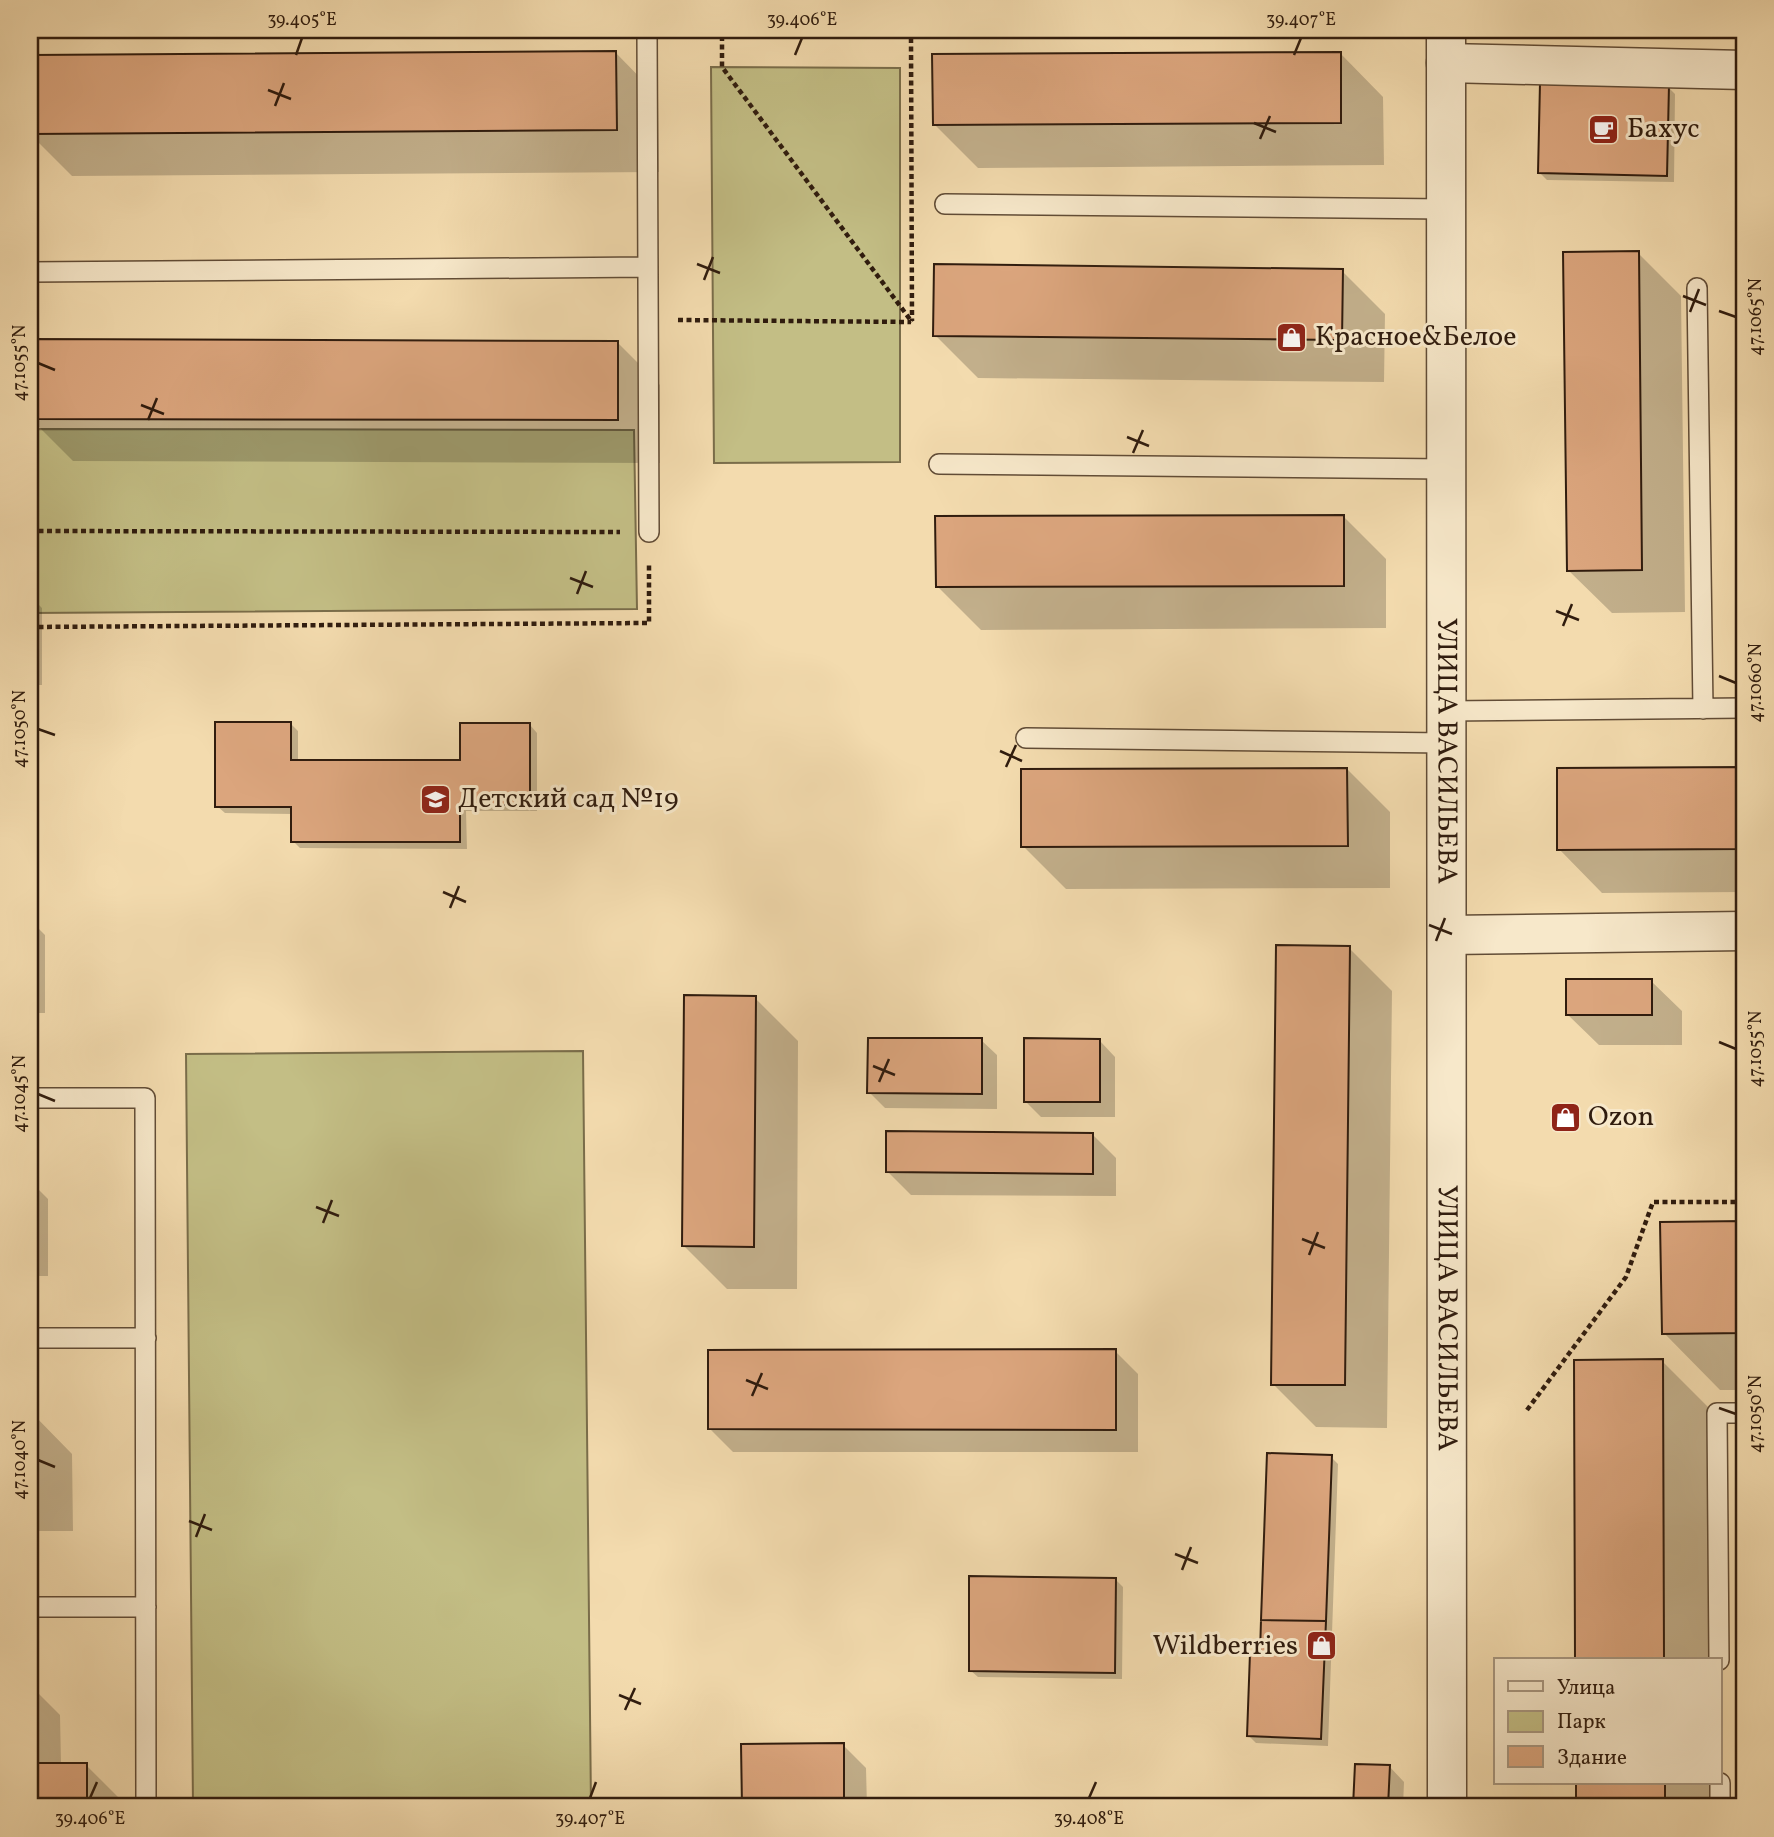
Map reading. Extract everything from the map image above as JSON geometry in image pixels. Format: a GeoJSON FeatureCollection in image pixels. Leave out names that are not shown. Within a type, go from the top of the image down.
{"type":"FeatureCollection","features":[{"type":"Feature","properties":{"kind":"street"},"geometry":{"type":"LineString","coordinates":[[1446,46],[1744,70]]}},
{"type":"Feature","properties":{"kind":"street","name":"УЛИЦА ВАСИЛЬЕВА"},"geometry":{"type":"LineString","coordinates":[[1446,46],[1447,1807]]}},
{"type":"Feature","properties":{"kind":"street"},"geometry":{"type":"LineString","coordinates":[[1447,935],[1744,931]]}},
{"type":"Feature","properties":{"kind":"lane"},"geometry":{"type":"LineString","coordinates":[[647,30],[649,532]]}},
{"type":"Feature","properties":{"kind":"lane"},"geometry":{"type":"LineString","coordinates":[[945,204],[1446,209]]}},
{"type":"Feature","properties":{"kind":"lane"},"geometry":{"type":"LineString","coordinates":[[30,272],[648,267]]}},
{"type":"Feature","properties":{"kind":"lane"},"geometry":{"type":"LineString","coordinates":[[1698,288],[1703,709]]}},
{"type":"Feature","properties":{"kind":"lane"},"geometry":{"type":"LineString","coordinates":[[939,464],[1446,470]]}},
{"type":"Feature","properties":{"kind":"lane"},"geometry":{"type":"LineString","coordinates":[[1026,738],[1447,727],[1744,708]]}},
{"type":"Feature","properties":{"kind":"lane"},"geometry":{"type":"LineString","coordinates":[[30,1098],[145,1098],[146,1807]]}},
{"type":"Feature","properties":{"kind":"lane"},"geometry":{"type":"LineString","coordinates":[[30,1338],[146,1338]]}},
{"type":"Feature","properties":{"kind":"lane"},"geometry":{"type":"LineString","coordinates":[[1719,1658],[1717,1413],[1744,1413]]}},
{"type":"Feature","properties":{"kind":"lane"},"geometry":{"type":"LineString","coordinates":[[30,1606],[146,1607]]}},
{"type":"Feature","properties":{"kind":"lane"},"geometry":{"type":"LineString","coordinates":[[1720,1784],[1720,1807]]}},
{"type":"Feature","properties":{"kind":"path"},"geometry":{"type":"LineString","coordinates":[[722,36],[722,67],[912,322]]}},
{"type":"Feature","properties":{"kind":"path"},"geometry":{"type":"LineString","coordinates":[[911,38],[912,322]]}},
{"type":"Feature","properties":{"kind":"path"},"geometry":{"type":"LineString","coordinates":[[648,320],[912,322]]}},
{"type":"Feature","properties":{"kind":"path"},"geometry":{"type":"LineString","coordinates":[[30,531],[649,532],[649,623],[30,627]]}},
{"type":"Feature","properties":{"kind":"path"},"geometry":{"type":"LineString","coordinates":[[1527,1410],[1626,1277],[1653,1202],[1744,1202]]}},
{"type":"Feature","properties":{"kind":"green space"},"geometry":{"type":"Polygon","coordinates":[[[711,67],[900,68],[900,462],[714,463],[711,67]]]}},
{"type":"Feature","properties":{"kind":"green space"},"geometry":{"type":"Polygon","coordinates":[[[30,429],[634,430],[637,609],[30,613],[30,429]]]}},
{"type":"Feature","properties":{"kind":"green space"},"geometry":{"type":"Polygon","coordinates":[[[583,1051],[591,1807],[193,1807],[186,1054],[583,1051]]]}},
{"type":"Feature","properties":{"kind":"building"},"geometry":{"type":"Polygon","coordinates":[[[616,51],[617,130],[30,134],[30,55],[616,51]]]}},
{"type":"Feature","properties":{"kind":"building"},"geometry":{"type":"Polygon","coordinates":[[[1341,52],[1341,123],[933,125],[932,54],[1341,52]]]}},
{"type":"Feature","properties":{"kind":"building","name":"Бахус"},"geometry":{"type":"Polygon","coordinates":[[[1540,83],[1669,85],[1667,176],[1538,173],[1540,83]]]}},
{"type":"Feature","properties":{"kind":"building"},"geometry":{"type":"Polygon","coordinates":[[[1639,251],[1642,570],[1567,571],[1563,252],[1639,251]]]}},
{"type":"Feature","properties":{"kind":"building"},"geometry":{"type":"Polygon","coordinates":[[[934,264],[1343,269],[1342,340],[933,336],[934,264]]]}},
{"type":"Feature","properties":{"kind":"building"},"geometry":{"type":"Polygon","coordinates":[[[30,339],[618,341],[618,420],[30,419],[30,339]]]}},
{"type":"Feature","properties":{"kind":"building"},"geometry":{"type":"Polygon","coordinates":[[[1344,515],[1344,586],[936,587],[935,516],[1344,515]]]}},
{"type":"Feature","properties":{"kind":"building"},"geometry":{"type":"Polygon","coordinates":[[[215,722],[291,722],[291,760],[460,760],[460,723],[530,723],[530,805],[460,805],[460,842],[291,842],[291,807],[215,807],[215,722]]]}},
{"type":"Feature","properties":{"kind":"building"},"geometry":{"type":"Polygon","coordinates":[[[1744,767],[1744,849],[1557,850],[1557,768],[1744,767]]]}},
{"type":"Feature","properties":{"kind":"building"},"geometry":{"type":"Polygon","coordinates":[[[1347,768],[1348,846],[1021,847],[1021,769],[1347,768]]]}},
{"type":"Feature","properties":{"kind":"building"},"geometry":{"type":"Polygon","coordinates":[[[1276,945],[1350,946],[1345,1385],[1271,1385],[1276,945]]]}},
{"type":"Feature","properties":{"kind":"building"},"geometry":{"type":"Polygon","coordinates":[[[1566,979],[1652,979],[1652,1015],[1566,1015],[1566,979]]]}},
{"type":"Feature","properties":{"kind":"building"},"geometry":{"type":"Polygon","coordinates":[[[684,995],[756,996],[754,1247],[682,1246],[684,995]]]}},
{"type":"Feature","properties":{"kind":"building"},"geometry":{"type":"Polygon","coordinates":[[[868,1038],[982,1038],[982,1094],[867,1093],[868,1038]]]}},
{"type":"Feature","properties":{"kind":"building"},"geometry":{"type":"Polygon","coordinates":[[[1024,1038],[1100,1039],[1100,1102],[1024,1102],[1024,1038]]]}},
{"type":"Feature","properties":{"kind":"building"},"geometry":{"type":"Polygon","coordinates":[[[886,1131],[1093,1133],[1093,1174],[886,1172],[886,1131]]]}},
{"type":"Feature","properties":{"kind":"building"},"geometry":{"type":"Polygon","coordinates":[[[1744,1221],[1744,1333],[1662,1334],[1660,1222],[1744,1221]]]}},
{"type":"Feature","properties":{"kind":"building"},"geometry":{"type":"Polygon","coordinates":[[[1116,1349],[1116,1430],[708,1429],[708,1350],[1116,1349]]]}},
{"type":"Feature","properties":{"kind":"building"},"geometry":{"type":"Polygon","coordinates":[[[1663,1359],[1664,1658],[1575,1658],[1574,1360],[1663,1359]]]}},
{"type":"Feature","properties":{"kind":"building"},"geometry":{"type":"Polygon","coordinates":[[[1267,1453],[1332,1455],[1326,1621],[1261,1620],[1267,1453]]]}},
{"type":"Feature","properties":{"kind":"building"},"geometry":{"type":"Polygon","coordinates":[[[969,1576],[1116,1578],[1115,1673],[969,1671],[969,1576]]]}},
{"type":"Feature","properties":{"kind":"building"},"geometry":{"type":"Polygon","coordinates":[[[1261,1620],[1326,1621],[1321,1739],[1247,1736],[1250,1653],[1260,1653],[1261,1620]]]}},
{"type":"Feature","properties":{"kind":"building"},"geometry":{"type":"Polygon","coordinates":[[[844,1743],[844,1807],[742,1807],[741,1744],[844,1743]]]}},
{"type":"Feature","properties":{"kind":"building"},"geometry":{"type":"Polygon","coordinates":[[[30,1763],[87,1763],[87,1807],[30,1807],[30,1763]]]}},
{"type":"Feature","properties":{"kind":"building"},"geometry":{"type":"Polygon","coordinates":[[[1355,1764],[1390,1765],[1388,1807],[1353,1807],[1355,1764]]]}},
{"type":"Feature","properties":{"kind":"building"},"geometry":{"type":"Polygon","coordinates":[[[1576,1784],[1665,1784],[1665,1807],[1576,1807],[1576,1784]]]}},
{"type":"Feature","properties":{"kind":"place","name":"Бахус"},"geometry":{"type":"Point","coordinates":[1604,129]}},
{"type":"Feature","properties":{"kind":"place","name":"Красное&Белое"},"geometry":{"type":"Point","coordinates":[1292,337]}},
{"type":"Feature","properties":{"kind":"place","name":"Детский сад №19"},"geometry":{"type":"Point","coordinates":[435,799]}},
{"type":"Feature","properties":{"kind":"place","name":"Ozon"},"geometry":{"type":"Point","coordinates":[1565,1117]}},
{"type":"Feature","properties":{"kind":"place","name":"Wildberries"},"geometry":{"type":"Point","coordinates":[1321,1646]}}]}
